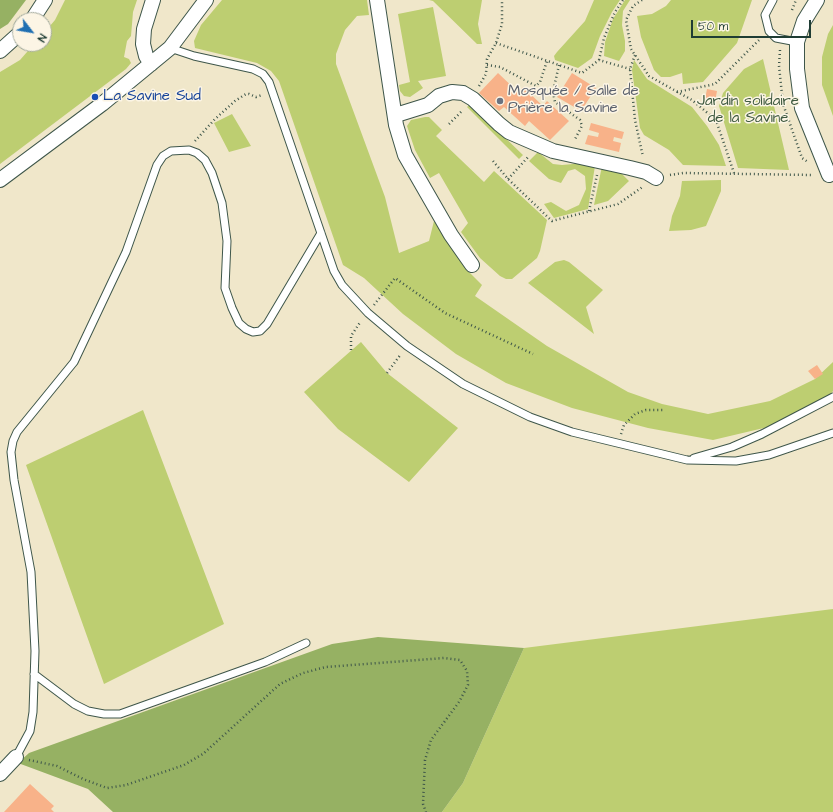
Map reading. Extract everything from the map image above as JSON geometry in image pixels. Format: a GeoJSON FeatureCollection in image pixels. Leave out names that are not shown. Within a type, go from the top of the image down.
{"type":"FeatureCollection","features":[{"type":"Feature","properties":{"kind":"street"},"geometry":{"type":"LineString","coordinates":[[37,12],[45,0]]}},
{"type":"Feature","properties":{"kind":"street"},"geometry":{"type":"LineString","coordinates":[[151,64],[146,56],[144,29],[152,0]]}},
{"type":"Feature","properties":{"kind":"street"},"geometry":{"type":"LineString","coordinates":[[0,180],[102,104],[170,48],[206,0]]}},
{"type":"Feature","properties":{"kind":"street"},"geometry":{"type":"LineString","coordinates":[[377,0],[396,115],[396,125],[405,155],[451,235],[472,265]]}},
{"type":"Feature","properties":{"kind":"street"},"geometry":{"type":"LineString","coordinates":[[817,0],[804,21],[798,42],[797,69],[802,108],[829,175]]}},
{"type":"Feature","properties":{"kind":"street"},"geometry":{"type":"LineString","coordinates":[[0,51],[12,40]]}},
{"type":"Feature","properties":{"kind":"street"},"geometry":{"type":"LineString","coordinates":[[396,115],[428,105],[439,96],[452,92],[463,93],[469,103],[509,132],[553,150],[642,171],[656,178]]}},
{"type":"Feature","properties":{"kind":"street"},"geometry":{"type":"LineString","coordinates":[[0,774],[16,757]]}},
{"type":"Feature","properties":{"kind":"lane"},"geometry":{"type":"LineString","coordinates":[[772,0],[766,15],[769,31],[776,38],[798,42]]}},
{"type":"Feature","properties":{"kind":"lane"},"geometry":{"type":"LineString","coordinates":[[170,48],[194,56],[253,69],[263,74],[269,82],[273,92],[334,271],[342,285],[368,313],[407,346],[463,384],[523,414],[572,432],[687,460],[736,461],[769,455],[833,433]]}},
{"type":"Feature","properties":{"kind":"lane"},"geometry":{"type":"LineString","coordinates":[[16,757],[30,731],[33,712],[34,674],[31,572],[14,480],[11,452],[13,441],[17,432],[74,362],[126,252],[157,165],[163,156],[171,151],[189,150],[197,153],[205,160],[212,173],[222,203],[227,242],[225,288],[237,318],[246,329],[253,332],[260,331],[267,324],[321,233]]}},
{"type":"Feature","properties":{"kind":"lane"},"geometry":{"type":"LineString","coordinates":[[687,460],[732,447],[762,434],[833,397]]}},
{"type":"Feature","properties":{"kind":"lane"},"geometry":{"type":"LineString","coordinates":[[34,674],[74,704],[88,711],[104,714],[120,714],[265,662],[306,643]]}},
{"type":"Feature","properties":{"kind":"path"},"geometry":{"type":"LineString","coordinates":[[450,124],[469,103],[486,74],[487,59],[496,43],[502,24],[502,0]]}},
{"type":"Feature","properties":{"kind":"path"},"geometry":{"type":"LineString","coordinates":[[496,43],[582,73],[599,60],[604,38],[614,12],[623,0]]}},
{"type":"Feature","properties":{"kind":"path"},"geometry":{"type":"LineString","coordinates":[[633,0],[633,6],[626,20],[631,49],[648,76],[692,100],[716,120],[734,173]]}},
{"type":"Feature","properties":{"kind":"path"},"geometry":{"type":"LineString","coordinates":[[633,6],[642,0]]}},
{"type":"Feature","properties":{"kind":"path"},"geometry":{"type":"LineString","coordinates":[[677,92],[715,84],[769,31]]}},
{"type":"Feature","properties":{"kind":"path"},"geometry":{"type":"LineString","coordinates":[[635,55],[630,69],[636,120],[644,162],[642,171]]}},
{"type":"Feature","properties":{"kind":"path"},"geometry":{"type":"LineString","coordinates":[[599,60],[630,69]]}},
{"type":"Feature","properties":{"kind":"path"},"geometry":{"type":"LineString","coordinates":[[487,65],[500,67],[536,86],[540,82],[547,61]]}},
{"type":"Feature","properties":{"kind":"path"},"geometry":{"type":"LineString","coordinates":[[560,65],[553,92],[555,102],[580,120],[582,126],[568,154]]}},
{"type":"Feature","properties":{"kind":"path"},"geometry":{"type":"LineString","coordinates":[[189,150],[200,134],[235,101],[246,94],[256,97],[273,92]]}},
{"type":"Feature","properties":{"kind":"path"},"geometry":{"type":"LineString","coordinates":[[508,179],[527,158]]}},
{"type":"Feature","properties":{"kind":"path"},"geometry":{"type":"LineString","coordinates":[[492,161],[508,179],[552,221],[618,204],[656,178],[683,172],[789,174]]}},
{"type":"Feature","properties":{"kind":"path"},"geometry":{"type":"LineString","coordinates":[[589,211],[600,161]]}},
{"type":"Feature","properties":{"kind":"path"},"geometry":{"type":"LineString","coordinates":[[351,350],[351,336],[354,329],[395,278],[445,313],[533,354]]}},
{"type":"Feature","properties":{"kind":"path"},"geometry":{"type":"LineString","coordinates":[[387,373],[407,346]]}},
{"type":"Feature","properties":{"kind":"path"},"geometry":{"type":"LineString","coordinates":[[618,444],[624,425],[635,414],[646,410],[663,410]]}},
{"type":"Feature","properties":{"kind":"path"},"geometry":{"type":"LineString","coordinates":[[16,757],[57,766],[83,779],[108,788],[126,785],[184,764],[203,754],[280,684],[303,673],[326,667],[436,658],[460,660],[467,671],[468,685],[459,702],[431,740],[424,760],[423,804],[426,812]]}},
{"type":"Feature","properties":{"kind":"green space"},"geometry":{"type":"Polygon","coordinates":[[[0,0],[26,0],[17,12],[12,12],[12,19],[8,24],[0,29],[0,0]]]}},
{"type":"Feature","properties":{"kind":"green space"},"geometry":{"type":"Polygon","coordinates":[[[65,0],[137,0],[133,12],[131,36],[127,41],[124,57],[129,59],[131,63],[126,69],[0,164],[0,72],[20,60],[27,52],[52,52],[52,24],[65,0]]]}},
{"type":"Feature","properties":{"kind":"green space"},"geometry":{"type":"Polygon","coordinates":[[[222,0],[367,0],[369,15],[357,16],[345,30],[336,54],[336,64],[385,197],[399,253],[429,241],[434,221],[466,269],[482,285],[475,296],[547,346],[628,392],[662,404],[708,414],[770,401],[815,379],[833,362],[833,391],[830,395],[768,427],[713,440],[648,428],[572,408],[506,383],[456,354],[403,314],[364,278],[343,265],[279,81],[271,71],[257,63],[195,48],[194,41],[201,25],[222,0]]]}},
{"type":"Feature","properties":{"kind":"green space"},"geometry":{"type":"Polygon","coordinates":[[[429,0],[482,0],[478,24],[482,44],[477,44],[433,1],[429,0]]]}},
{"type":"Feature","properties":{"kind":"green space"},"geometry":{"type":"Polygon","coordinates":[[[594,0],[620,0],[600,36],[592,58],[578,68],[555,60],[554,56],[557,52],[585,21],[594,0]]]}},
{"type":"Feature","properties":{"kind":"green space"},"geometry":{"type":"Polygon","coordinates":[[[625,0],[630,0],[623,11],[622,25],[625,51],[619,61],[604,56],[605,42],[613,19],[625,0]]]}},
{"type":"Feature","properties":{"kind":"green space","name":"Jardin solidaire de la Savine"},"geometry":{"type":"Polygon","coordinates":[[[671,0],[752,0],[737,43],[703,82],[683,84],[682,73],[670,77],[661,77],[654,70],[641,37],[637,16],[652,14],[666,6],[671,0]]]}},
{"type":"Feature","properties":{"kind":"green space"},"geometry":{"type":"Polygon","coordinates":[[[433,7],[446,76],[418,81],[423,88],[410,97],[404,96],[400,91],[399,85],[410,82],[398,14],[433,7]]]}},
{"type":"Feature","properties":{"kind":"green space"},"geometry":{"type":"Polygon","coordinates":[[[833,25],[833,116],[822,85],[822,57],[828,34],[833,25]]]}},
{"type":"Feature","properties":{"kind":"green space","name":"Jardin solidaire de la Savine"},"geometry":{"type":"Polygon","coordinates":[[[763,59],[789,170],[738,168],[719,106],[723,93],[744,69],[763,59]]]}},
{"type":"Feature","properties":{"kind":"green space"},"geometry":{"type":"Polygon","coordinates":[[[634,60],[647,79],[692,107],[707,126],[719,145],[726,166],[683,165],[669,150],[644,135],[640,128],[632,70],[634,60]]]}},
{"type":"Feature","properties":{"kind":"green space"},"geometry":{"type":"Polygon","coordinates":[[[470,104],[523,155],[519,159],[467,107],[470,104]]]}},
{"type":"Feature","properties":{"kind":"green space"},"geometry":{"type":"Polygon","coordinates":[[[232,114],[251,146],[229,152],[214,123],[232,114]]]}},
{"type":"Feature","properties":{"kind":"green space"},"geometry":{"type":"Polygon","coordinates":[[[429,117],[442,130],[436,136],[484,182],[494,171],[547,220],[537,258],[512,279],[506,279],[500,276],[480,258],[461,232],[468,223],[439,173],[430,178],[415,150],[407,126],[411,120],[429,117]]]}},
{"type":"Feature","properties":{"kind":"green space"},"geometry":{"type":"Polygon","coordinates":[[[538,152],[553,164],[562,165],[584,163],[595,166],[588,209],[554,218],[544,204],[551,202],[566,211],[579,205],[586,189],[585,176],[575,169],[568,171],[561,183],[549,179],[529,161],[538,152]]]}},
{"type":"Feature","properties":{"kind":"green space"},"geometry":{"type":"Polygon","coordinates":[[[602,166],[617,169],[629,181],[608,201],[594,205],[602,166]]]}},
{"type":"Feature","properties":{"kind":"green space"},"geometry":{"type":"Polygon","coordinates":[[[721,180],[721,191],[706,226],[691,230],[669,231],[672,216],[680,196],[682,181],[721,180]]]}},
{"type":"Feature","properties":{"kind":"green space"},"geometry":{"type":"Polygon","coordinates":[[[564,260],[569,262],[603,290],[586,307],[594,334],[528,283],[555,262],[564,260]]]}},
{"type":"Feature","properties":{"kind":"green space"},"geometry":{"type":"Polygon","coordinates":[[[361,342],[387,373],[458,428],[409,482],[338,429],[304,392],[361,342]]]}},
{"type":"Feature","properties":{"kind":"green space"},"geometry":{"type":"Polygon","coordinates":[[[143,410],[224,624],[104,684],[26,465],[143,410]]]}},
{"type":"Feature","properties":{"kind":"green space"},"geometry":{"type":"Polygon","coordinates":[[[833,609],[833,812],[442,812],[463,783],[524,648],[833,609]]]}},
{"type":"Feature","properties":{"kind":"green space"},"geometry":{"type":"Polygon","coordinates":[[[378,637],[524,648],[463,783],[442,812],[113,812],[88,789],[18,763],[29,753],[332,644],[378,637]]]}},
{"type":"Feature","properties":{"kind":"building"},"geometry":{"type":"Polygon","coordinates":[[[498,73],[518,92],[523,87],[543,106],[547,101],[569,121],[550,140],[529,121],[525,126],[504,107],[499,111],[479,93],[498,73]]]}},
{"type":"Feature","properties":{"kind":"building"},"geometry":{"type":"Polygon","coordinates":[[[572,73],[596,88],[581,111],[557,97],[572,73]]]}},
{"type":"Feature","properties":{"kind":"building"},"geometry":{"type":"Polygon","coordinates":[[[707,89],[717,91],[715,102],[705,99],[707,89]]]}},
{"type":"Feature","properties":{"kind":"building"},"geometry":{"type":"Polygon","coordinates":[[[591,123],[624,132],[622,139],[614,137],[613,141],[621,143],[619,152],[585,144],[588,135],[598,137],[599,133],[589,130],[591,123]]]}},
{"type":"Feature","properties":{"kind":"building"},"geometry":{"type":"Polygon","coordinates":[[[817,365],[823,374],[815,379],[808,371],[817,365]]]}},
{"type":"Feature","properties":{"kind":"building"},"geometry":{"type":"Polygon","coordinates":[[[30,784],[54,806],[51,809],[54,812],[4,812],[30,784]]]}},
{"type":"Feature","properties":{"kind":"place","name":"La Savine Sud"},"geometry":{"type":"Point","coordinates":[95,97]}},
{"type":"Feature","properties":{"kind":"place","name":"Mosquée / Salle de Prière la Savine"},"geometry":{"type":"Point","coordinates":[500,101]}}]}
